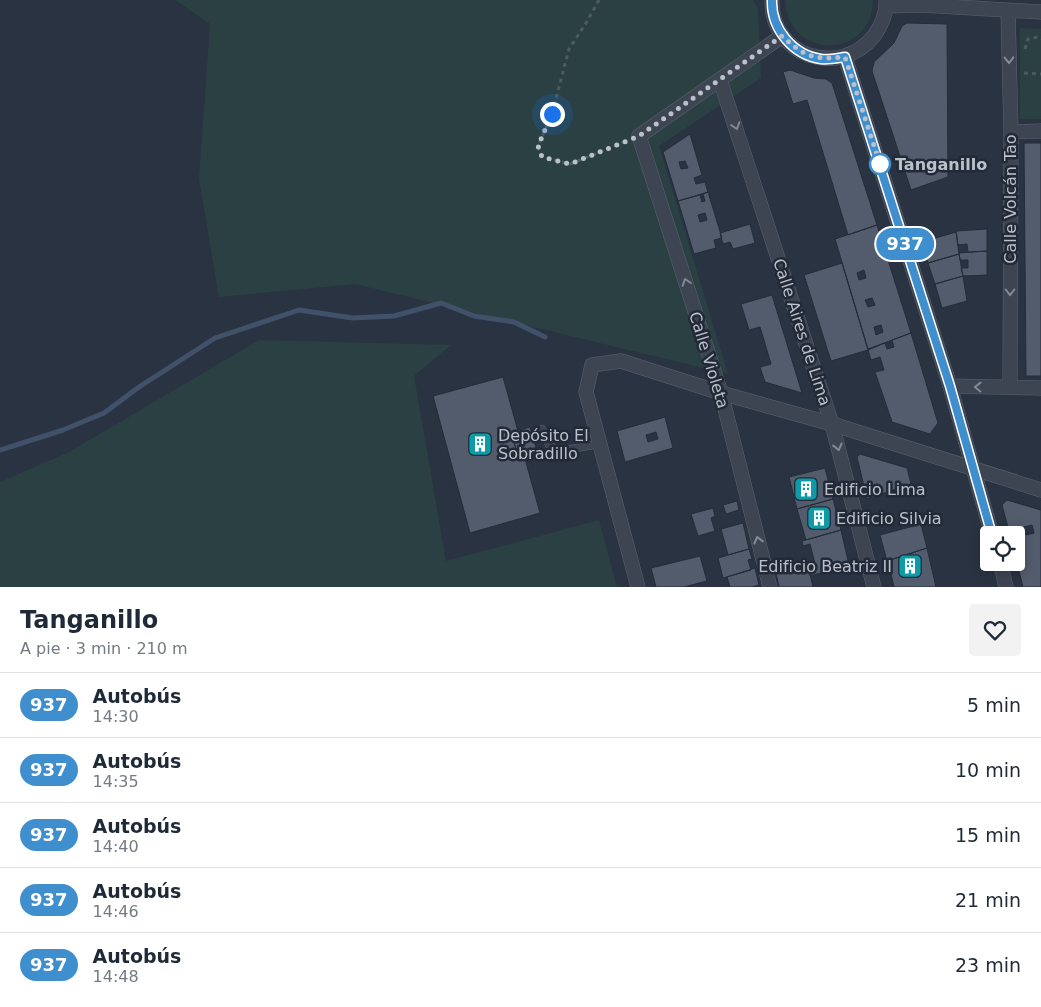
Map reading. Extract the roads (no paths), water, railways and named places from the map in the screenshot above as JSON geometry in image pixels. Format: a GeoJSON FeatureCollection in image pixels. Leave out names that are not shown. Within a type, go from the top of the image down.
{"type":"FeatureCollection","features":[{"type":"Feature","properties":{"kind":"street"},"geometry":{"type":"LineString","coordinates":[[772,0],[775,22],[782,36],[800,52],[822,59],[845,57],[866,46],[880,28],[886,3],[1041,12]]}},
{"type":"Feature","properties":{"kind":"street","name":"Calle Volcán Tao"},"geometry":{"type":"LineString","coordinates":[[1008,11],[1011,132],[1010,387]]}},
{"type":"Feature","properties":{"kind":"street"},"geometry":{"type":"LineString","coordinates":[[720,80],[782,36]]}},
{"type":"Feature","properties":{"kind":"street"},"geometry":{"type":"LineString","coordinates":[[845,57],[950,386],[990,526]]}},
{"type":"Feature","properties":{"kind":"street","name":"Calle Violeta"},"geometry":{"type":"LineString","coordinates":[[720,80],[639,136],[720,393],[770,587]]}},
{"type":"Feature","properties":{"kind":"street","name":"Calle Aires de Lima"},"geometry":{"type":"LineString","coordinates":[[720,80],[832,424],[874,587]]}},
{"type":"Feature","properties":{"kind":"street"},"geometry":{"type":"LineString","coordinates":[[1011,132],[1041,131]]}},
{"type":"Feature","properties":{"kind":"street"},"geometry":{"type":"LineString","coordinates":[[638,587],[586,392],[592,365],[621,361],[720,393],[832,424],[1041,490]]}},
{"type":"Feature","properties":{"kind":"street"},"geometry":{"type":"LineString","coordinates":[[950,386],[1041,388]]}},
{"type":"Feature","properties":{"kind":"street"},"geometry":{"type":"LineString","coordinates":[[1002,571],[1006,587]]}},
{"type":"Feature","properties":{"kind":"lane"},"geometry":{"type":"LineString","coordinates":[[542,429],[549,445],[559,451],[600,444]]}},
{"type":"Feature","properties":{"kind":"waterway"},"geometry":{"type":"LineString","coordinates":[[0,450],[63,430],[104,413],[139,387],[215,338],[299,310],[353,318],[394,316],[441,303],[474,316],[514,322],[545,337]]}},
{"type":"Feature","properties":{"kind":"place","name":"Tanganillo"},"geometry":{"type":"Point","coordinates":[880,164]}},
{"type":"Feature","properties":{"kind":"place","name":"Depósito El Sobradillo"},"geometry":{"type":"Point","coordinates":[480,444]}},
{"type":"Feature","properties":{"kind":"place","name":"Edificio Lima"},"geometry":{"type":"Point","coordinates":[806,489]}},
{"type":"Feature","properties":{"kind":"place","name":"Edificio Silvia"},"geometry":{"type":"Point","coordinates":[819,518]}},
{"type":"Feature","properties":{"kind":"place","name":"Edificio Beatriz II"},"geometry":{"type":"Point","coordinates":[910,566]}}]}
